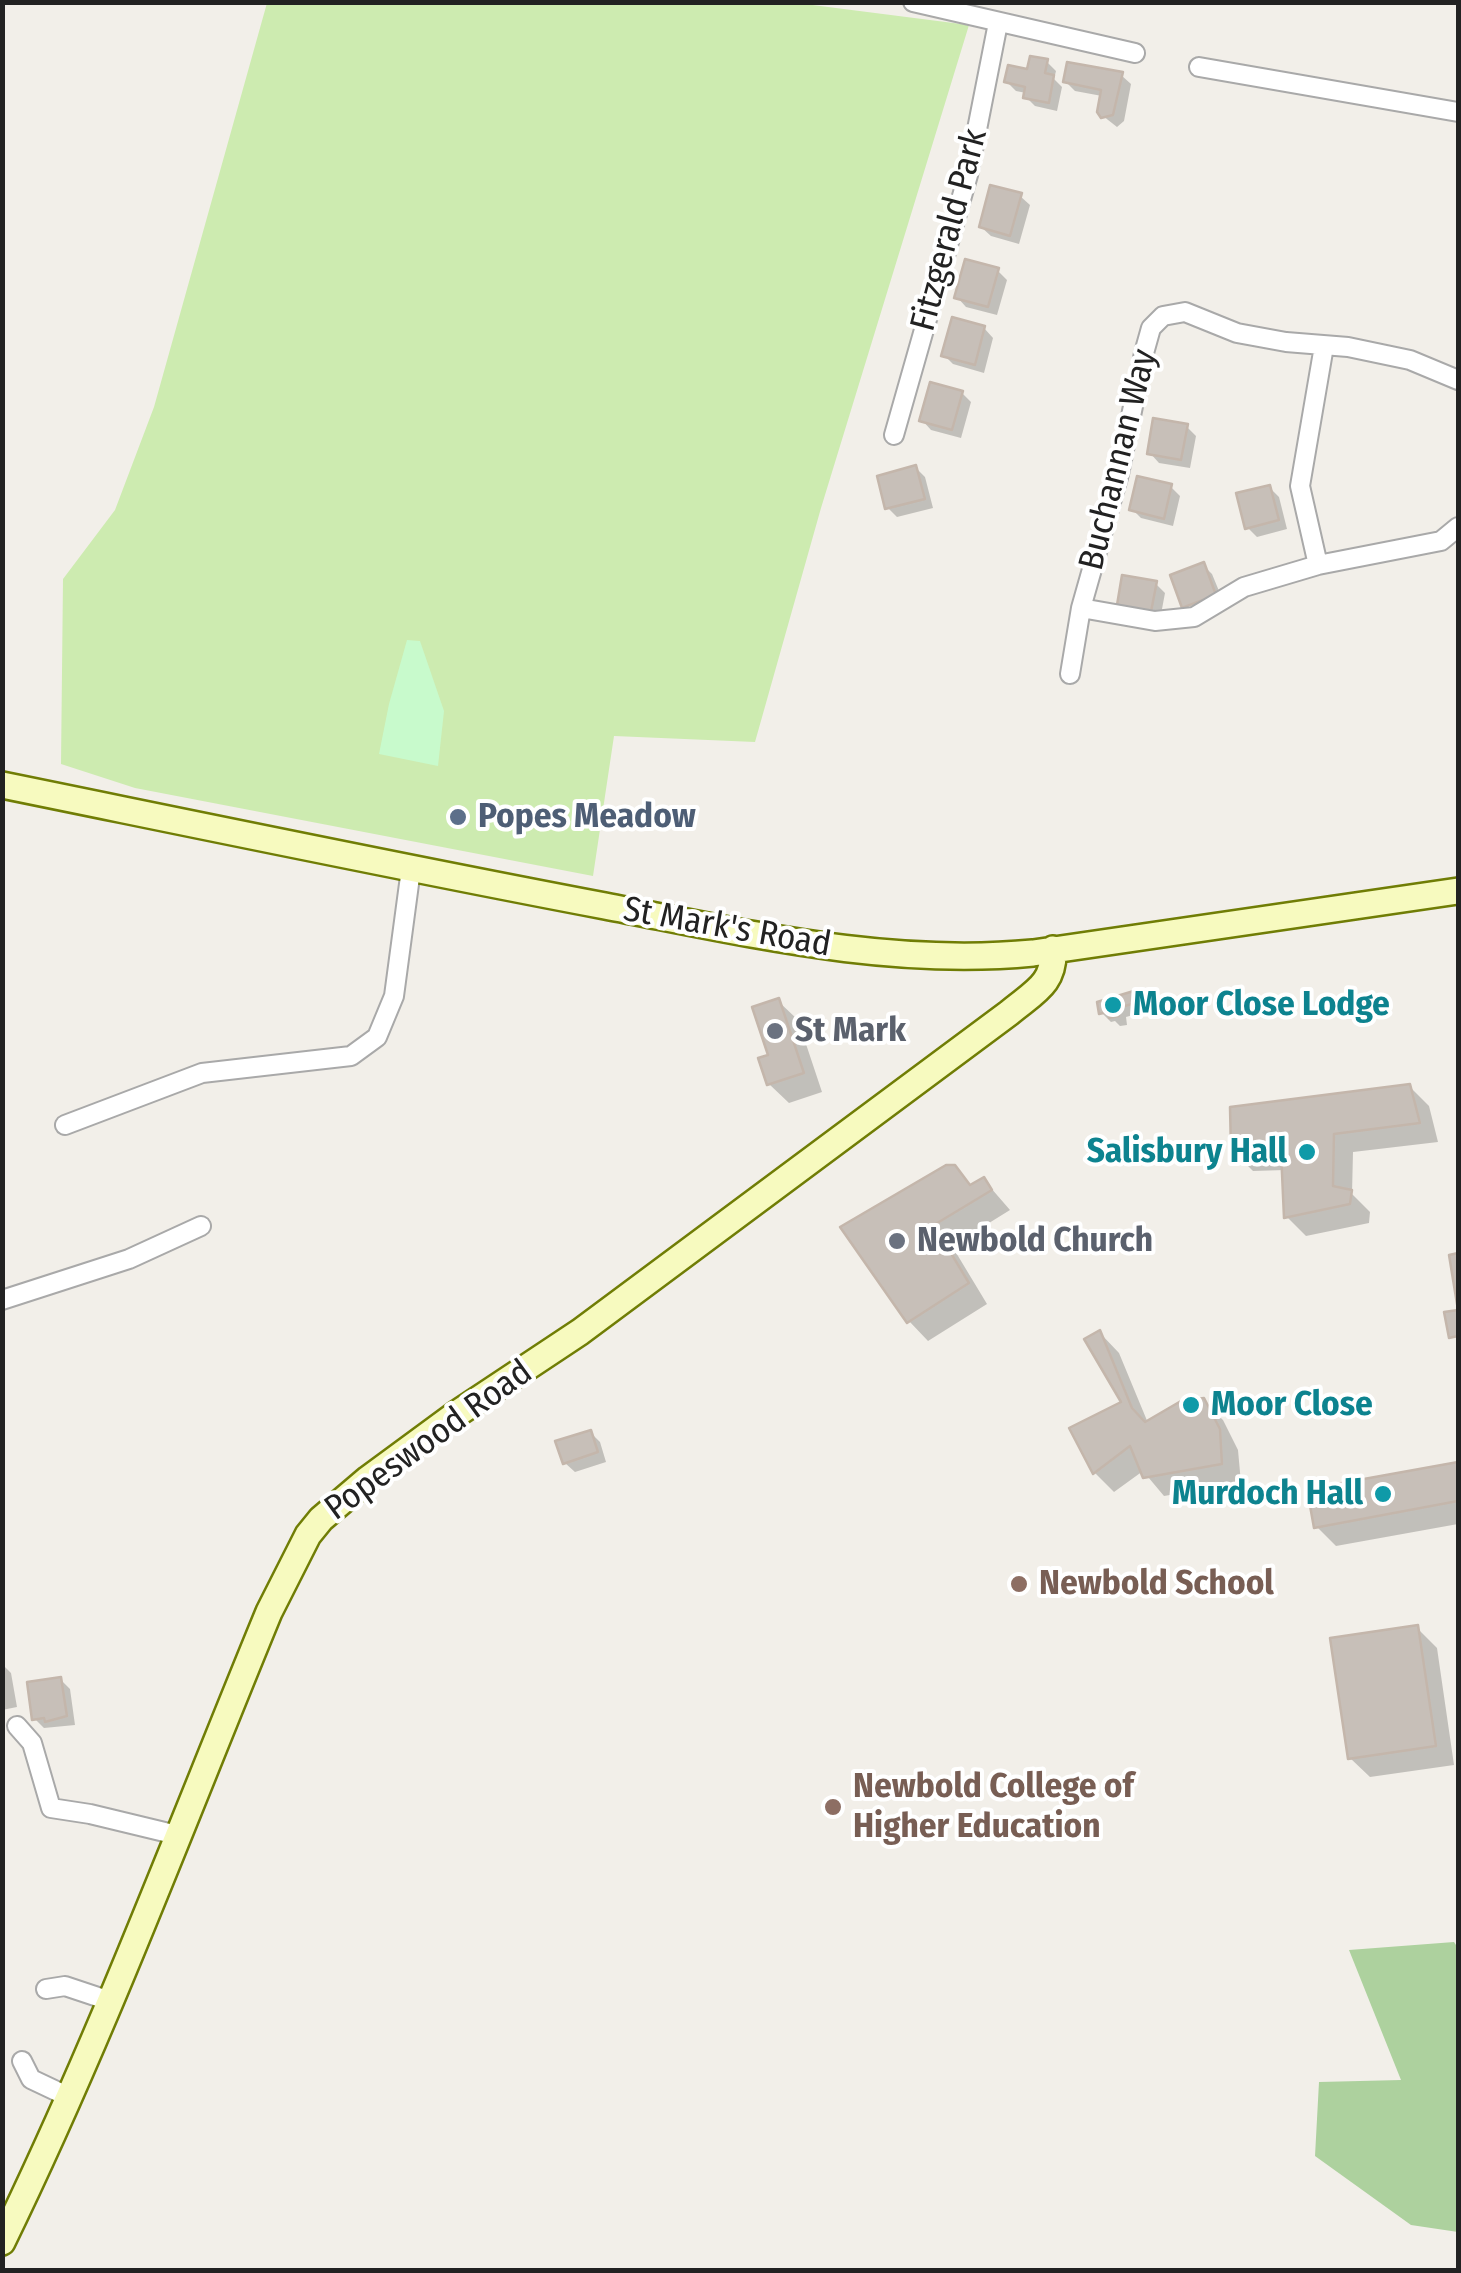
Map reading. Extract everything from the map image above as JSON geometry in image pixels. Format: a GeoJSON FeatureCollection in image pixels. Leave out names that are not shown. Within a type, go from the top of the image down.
{"type":"FeatureCollection","features":[{"type":"Feature","properties":{"kind":"street"},"geometry":{"type":"LineString","coordinates":[[914,2],[1135,53]]}},
{"type":"Feature","properties":{"kind":"street","name":"Fitzgerald Park"},"geometry":{"type":"LineString","coordinates":[[894,435],[968,175],[998,23]]}},
{"type":"Feature","properties":{"kind":"street"},"geometry":{"type":"LineString","coordinates":[[1199,67],[1458,112]]}},
{"type":"Feature","properties":{"kind":"street","name":"Buchannan Way"},"geometry":{"type":"LineString","coordinates":[[1070,674],[1082,608],[1123,457],[1151,328],[1162,316],[1184,312],[1237,333],[1410,360],[1458,380]]}},
{"type":"Feature","properties":{"kind":"street"},"geometry":{"type":"LineString","coordinates":[[1318,565],[1300,486],[1324,346]]}},
{"type":"Feature","properties":{"kind":"street"},"geometry":{"type":"LineString","coordinates":[[1082,608],[1155,621],[1194,617],[1244,588],[1318,565],[1441,541],[1458,527]]}},
{"type":"Feature","properties":{"kind":"street","name":"St Mark's Road"},"geometry":{"type":"LineString","coordinates":[[2,785],[411,869],[816,946],[880,953],[987,957],[1458,891]]}},
{"type":"Feature","properties":{"kind":"street"},"geometry":{"type":"LineString","coordinates":[[65,1125],[202,1073],[350,1056],[377,1037],[394,996],[411,869]]}},
{"type":"Feature","properties":{"kind":"street","name":"Popeswood Road"},"geometry":{"type":"LineString","coordinates":[[2,2242],[110,2002],[269,1612],[293,1560],[321,1519],[442,1425],[580,1332],[1009,1013],[1048,980],[1054,966],[1054,949]]}},
{"type":"Feature","properties":{"kind":"street"},"geometry":{"type":"LineString","coordinates":[[2,1300],[129,1260],[201,1226]]}},
{"type":"Feature","properties":{"kind":"street"},"geometry":{"type":"LineString","coordinates":[[18,1726],[32,1743],[50,1808],[177,1836]]}},
{"type":"Feature","properties":{"kind":"street"},"geometry":{"type":"LineString","coordinates":[[46,1989],[65,1986],[110,2002]]}},
{"type":"Feature","properties":{"kind":"street"},"geometry":{"type":"LineString","coordinates":[[22,2061],[31,2079],[69,2097]]}},
{"type":"Feature","properties":{"kind":"green space"},"geometry":{"type":"Polygon","coordinates":[[[789,2],[969,25],[821,508],[755,742],[614,736],[593,876],[135,788],[61,764],[63,579],[115,510],[154,407],[267,3],[789,2]]]}},
{"type":"Feature","properties":{"kind":"green space"},"geometry":{"type":"Polygon","coordinates":[[[407,640],[420,641],[444,711],[438,766],[379,754],[407,640]]]}},
{"type":"Feature","properties":{"kind":"green space"},"geometry":{"type":"Polygon","coordinates":[[[1454,1942],[1458,1948],[1458,2232],[1411,2225],[1315,2156],[1319,2082],[1401,2080],[1349,1950],[1454,1942]]]}},
{"type":"Feature","properties":{"kind":"building"},"geometry":{"type":"Polygon","coordinates":[[[1030,56],[1048,59],[1045,73],[1054,75],[1049,103],[1023,98],[1025,87],[1004,82],[1008,65],[1027,69],[1030,56]]]}},
{"type":"Feature","properties":{"kind":"building"},"geometry":{"type":"Polygon","coordinates":[[[1067,62],[1123,72],[1113,115],[1101,118],[1097,112],[1101,90],[1063,82],[1067,62]]]}},
{"type":"Feature","properties":{"kind":"building"},"geometry":{"type":"Polygon","coordinates":[[[990,185],[1022,193],[1010,236],[979,227],[990,185]]]}},
{"type":"Feature","properties":{"kind":"building"},"geometry":{"type":"Polygon","coordinates":[[[965,259],[999,268],[988,307],[954,298],[965,259]]]}},
{"type":"Feature","properties":{"kind":"building"},"geometry":{"type":"Polygon","coordinates":[[[952,317],[985,326],[975,365],[941,356],[952,317]]]}},
{"type":"Feature","properties":{"kind":"building"},"geometry":{"type":"Polygon","coordinates":[[[930,382],[963,391],[952,430],[919,421],[930,382]]]}},
{"type":"Feature","properties":{"kind":"building"},"geometry":{"type":"Polygon","coordinates":[[[1153,418],[1188,424],[1181,460],[1147,454],[1153,418]]]}},
{"type":"Feature","properties":{"kind":"building"},"geometry":{"type":"Polygon","coordinates":[[[916,465],[925,499],[885,509],[877,476],[916,465]]]}},
{"type":"Feature","properties":{"kind":"building"},"geometry":{"type":"Polygon","coordinates":[[[1137,476],[1172,484],[1164,519],[1129,510],[1137,476]]]}},
{"type":"Feature","properties":{"kind":"building"},"geometry":{"type":"Polygon","coordinates":[[[1270,485],[1279,520],[1245,529],[1236,493],[1270,485]]]}},
{"type":"Feature","properties":{"kind":"building"},"geometry":{"type":"Polygon","coordinates":[[[1204,562],[1216,595],[1182,608],[1170,575],[1204,562]]]}},
{"type":"Feature","properties":{"kind":"building"},"geometry":{"type":"Polygon","coordinates":[[[1122,575],[1157,581],[1150,617],[1116,611],[1122,575]]]}},
{"type":"Feature","properties":{"kind":"building","name":"Moor Close Lodge"},"geometry":{"type":"Polygon","coordinates":[[[1137,990],[1139,1002],[1118,1008],[1119,1016],[1099,1014],[1097,1002],[1137,990]]]}},
{"type":"Feature","properties":{"kind":"building","name":"St Mark"},"geometry":{"type":"Polygon","coordinates":[[[779,998],[804,1073],[767,1085],[758,1058],[768,1055],[752,1007],[779,998]]]}},
{"type":"Feature","properties":{"kind":"building","name":"Salisbury Hall"},"geometry":{"type":"Polygon","coordinates":[[[1410,1084],[1420,1123],[1334,1134],[1333,1186],[1352,1190],[1350,1204],[1284,1218],[1281,1151],[1231,1152],[1230,1107],[1410,1084]]]}},
{"type":"Feature","properties":{"kind":"building","name":"Newbold Church"},"geometry":{"type":"Polygon","coordinates":[[[946,1165],[955,1165],[970,1185],[984,1177],[992,1190],[934,1225],[969,1283],[907,1323],[840,1227],[946,1165]]]}},
{"type":"Feature","properties":{"kind":"building"},"geometry":{"type":"Polygon","coordinates":[[[1458,1253],[1458,1310],[1449,1255],[1458,1253]]]}},
{"type":"Feature","properties":{"kind":"building"},"geometry":{"type":"Polygon","coordinates":[[[1458,1310],[1458,1336],[1449,1338],[1444,1312],[1458,1310]]]}},
{"type":"Feature","properties":{"kind":"building","name":"Moor Close"},"geometry":{"type":"Polygon","coordinates":[[[1100,1330],[1132,1408],[1145,1422],[1181,1401],[1204,1398],[1220,1429],[1222,1464],[1143,1478],[1130,1446],[1093,1474],[1069,1428],[1121,1402],[1084,1339],[1100,1330]]]}},
{"type":"Feature","properties":{"kind":"building"},"geometry":{"type":"Polygon","coordinates":[[[591,1430],[598,1452],[563,1464],[555,1441],[591,1430]]]}},
{"type":"Feature","properties":{"kind":"building","name":"Murdoch Hall"},"geometry":{"type":"Polygon","coordinates":[[[1458,1462],[1458,1501],[1314,1528],[1306,1483],[1324,1479],[1325,1486],[1458,1462]]]}},
{"type":"Feature","properties":{"kind":"building"},"geometry":{"type":"Polygon","coordinates":[[[1418,1625],[1436,1746],[1348,1759],[1330,1638],[1418,1625]]]}},
{"type":"Feature","properties":{"kind":"building"},"geometry":{"type":"Polygon","coordinates":[[[61,1677],[67,1716],[45,1722],[44,1718],[32,1720],[27,1682],[61,1677]]]}},
{"type":"Feature","properties":{"kind":"place","name":"Popes Meadow"},"geometry":{"type":"Point","coordinates":[458,817]}},
{"type":"Feature","properties":{"kind":"place","name":"Moor Close Lodge"},"geometry":{"type":"Point","coordinates":[1113,1005]}},
{"type":"Feature","properties":{"kind":"place","name":"St Mark"},"geometry":{"type":"Point","coordinates":[775,1031]}},
{"type":"Feature","properties":{"kind":"place","name":"Salisbury Hall"},"geometry":{"type":"Point","coordinates":[1307,1152]}},
{"type":"Feature","properties":{"kind":"place","name":"Newbold Church"},"geometry":{"type":"Point","coordinates":[897,1241]}},
{"type":"Feature","properties":{"kind":"place","name":"Moor Close"},"geometry":{"type":"Point","coordinates":[1191,1405]}},
{"type":"Feature","properties":{"kind":"place","name":"Murdoch Hall"},"geometry":{"type":"Point","coordinates":[1383,1494]}},
{"type":"Feature","properties":{"kind":"place","name":"Newbold School"},"geometry":{"type":"Point","coordinates":[1019,1584]}},
{"type":"Feature","properties":{"kind":"place","name":"Newbold College of Higher Education"},"geometry":{"type":"Point","coordinates":[833,1807]}}]}
